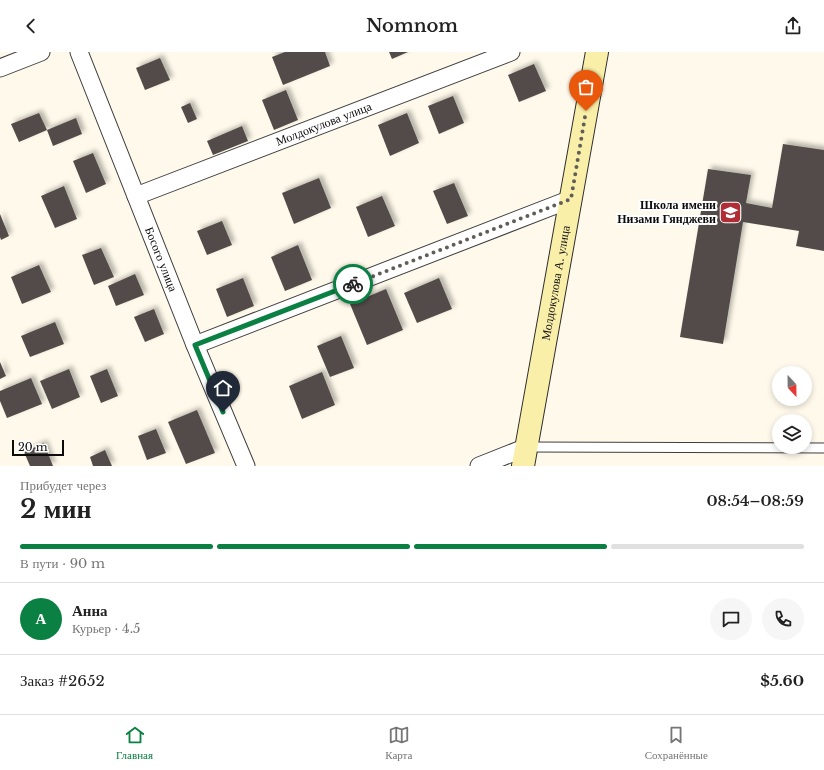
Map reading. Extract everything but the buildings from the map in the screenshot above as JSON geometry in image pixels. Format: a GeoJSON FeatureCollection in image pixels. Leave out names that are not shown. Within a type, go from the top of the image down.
{"type":"FeatureCollection","features":[{"type":"Feature","properties":{"kind":"street"},"geometry":{"type":"LineString","coordinates":[[0,68],[41,52]]}},
{"type":"Feature","properties":{"kind":"street","name":"Босого улица"},"geometry":{"type":"LineString","coordinates":[[79,52],[195,345],[246,466]]}},
{"type":"Feature","properties":{"kind":"street","name":"Молдокулова улица"},"geometry":{"type":"LineString","coordinates":[[136,196],[511,52]]}},
{"type":"Feature","properties":{"kind":"street","name":"Молдокулова А. улица"},"geometry":{"type":"LineString","coordinates":[[525,456],[597,52]]}},
{"type":"Feature","properties":{"kind":"street"},"geometry":{"type":"LineString","coordinates":[[195,345],[571,199]]}},
{"type":"Feature","properties":{"kind":"street"},"geometry":{"type":"LineString","coordinates":[[479,466],[525,456]]}},
{"type":"Feature","properties":{"kind":"lane"},"geometry":{"type":"LineString","coordinates":[[525,456],[824,448]]}},
{"type":"Feature","properties":{"kind":"way so far"},"geometry":{"type":"LineString","coordinates":[[353,284],[571,199],[586,111]]}},
{"type":"Feature","properties":{"kind":"place","name":"Школа имени Низами Гянджеви"},"geometry":{"type":"Point","coordinates":[731,212]}},
{"type":"Feature","properties":{"kind":"route"},"geometry":{"type":"LineString","coordinates":[[223,412],[195,345],[353,284]]}}]}
